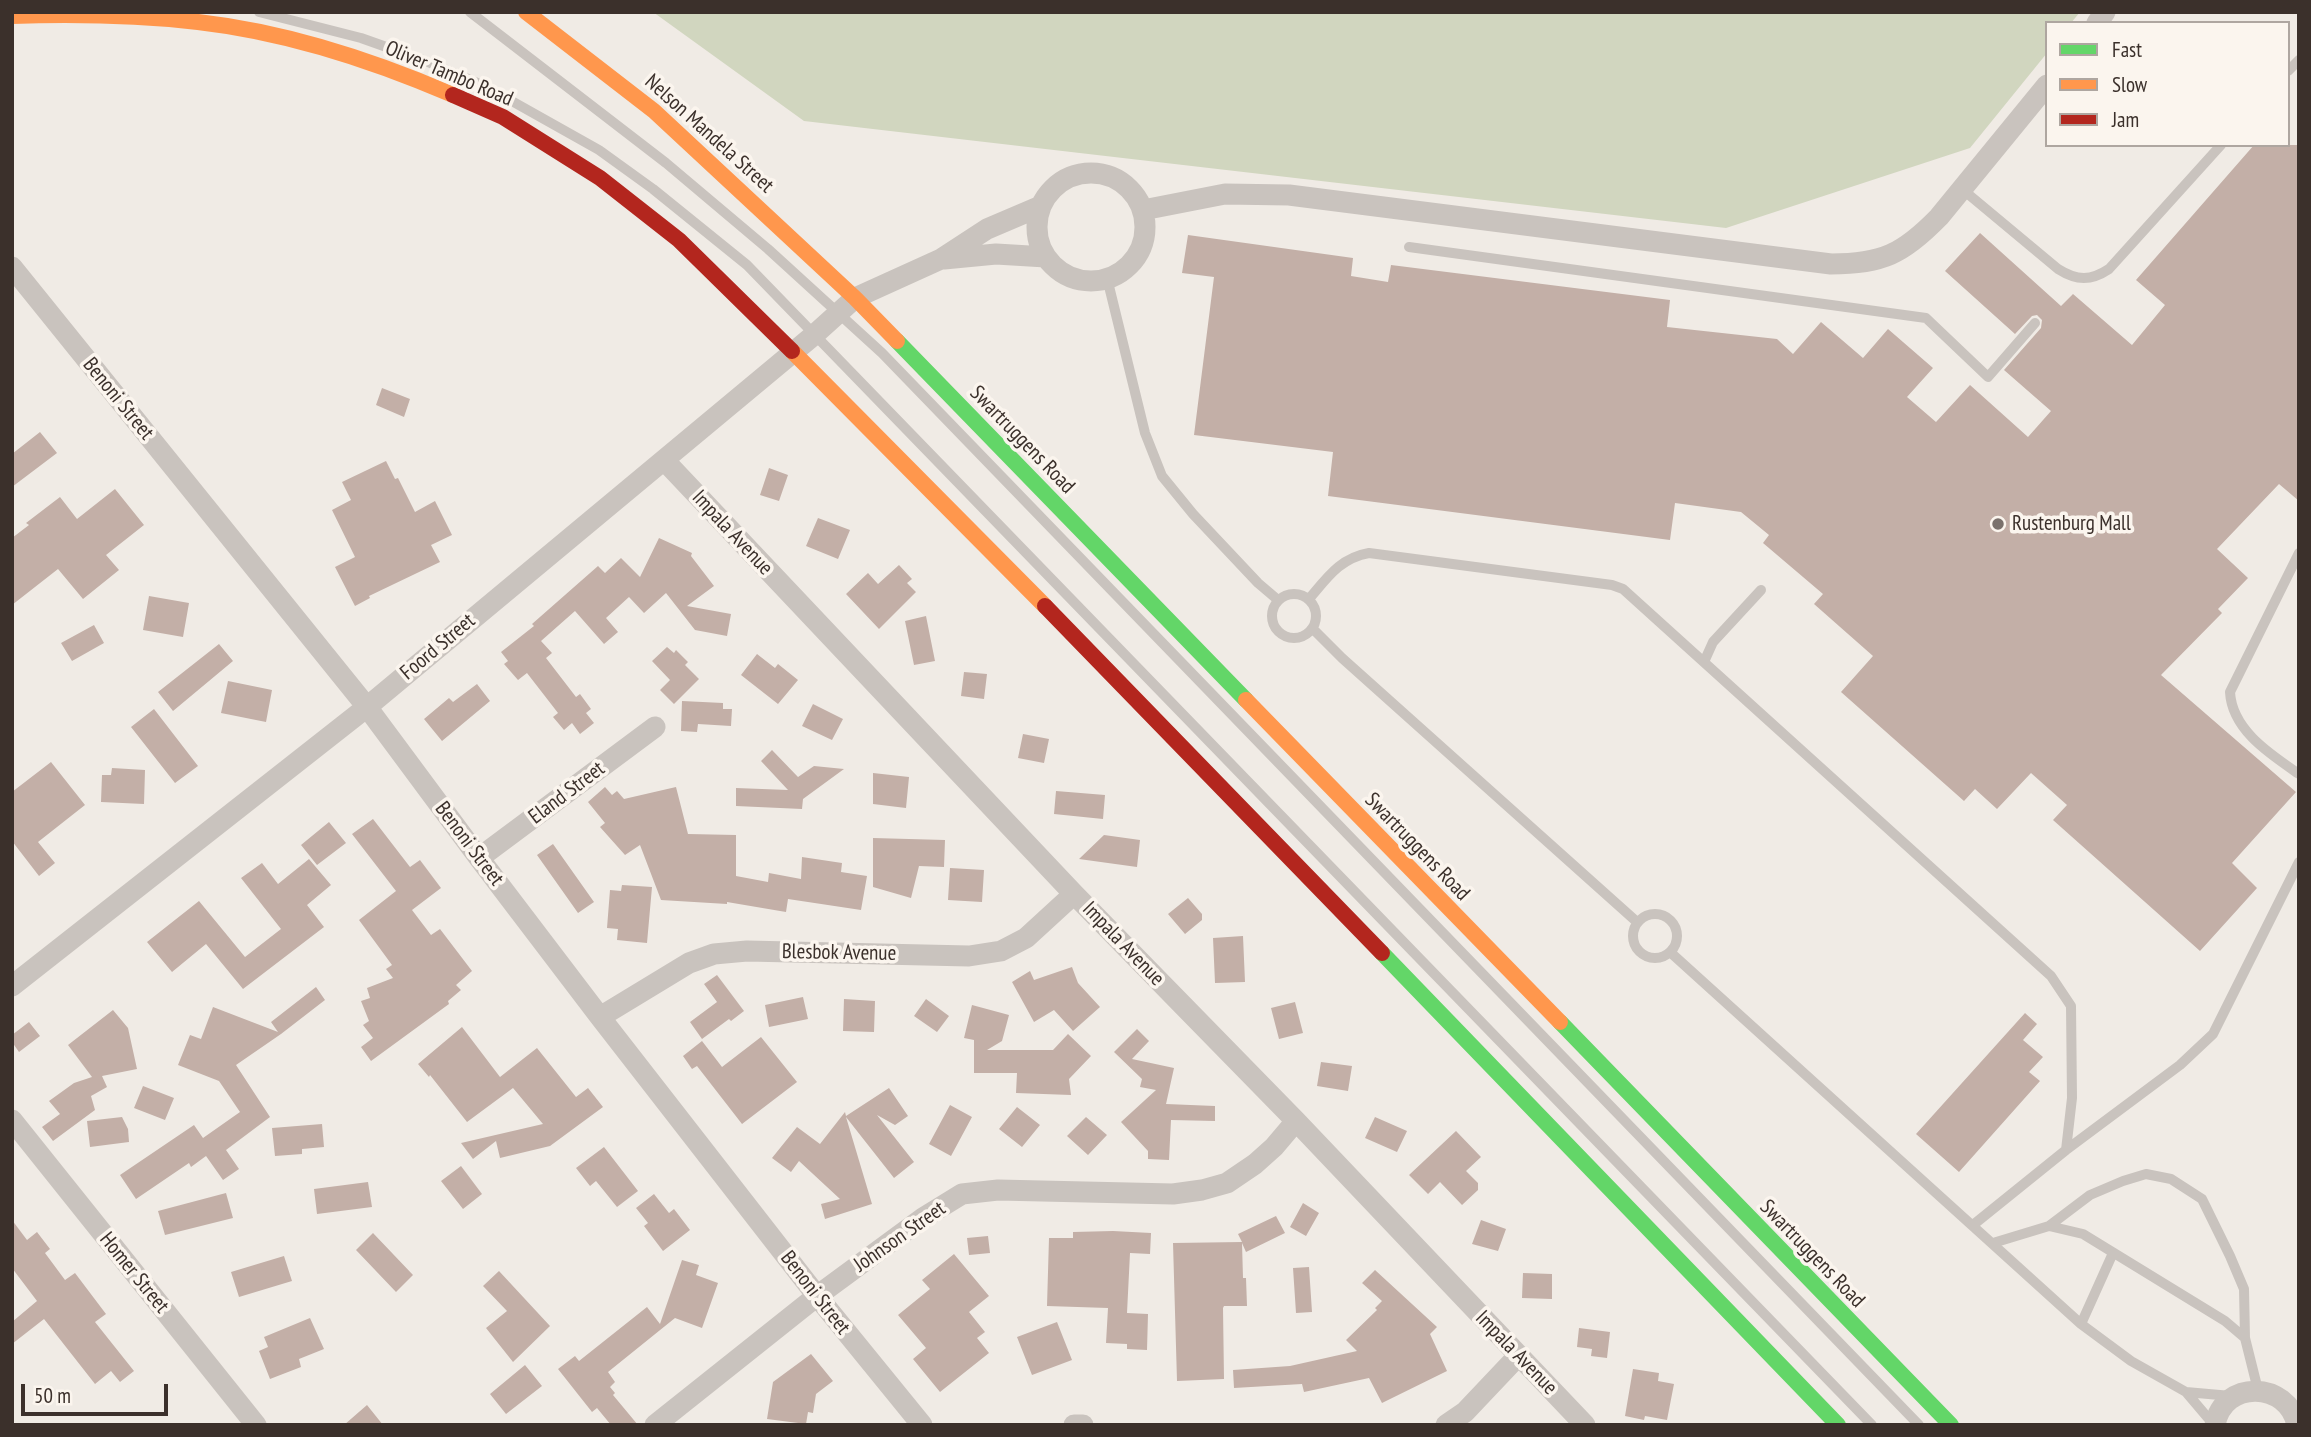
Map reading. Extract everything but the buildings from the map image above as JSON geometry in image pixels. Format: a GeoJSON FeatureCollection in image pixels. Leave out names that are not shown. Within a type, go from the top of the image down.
{"type":"FeatureCollection","features":[{"type":"Feature","properties":{"kind":"main road","name":"Nelson Mandela Street"},"geometry":{"type":"LineString","coordinates":[[526,12],[654,111],[855,298]]}},
{"type":"Feature","properties":{"kind":"main road","name":"Oliver Tambo Road"},"geometry":{"type":"LineString","coordinates":[[12,16],[86,14],[199,22],[297,41],[394,71],[503,117],[600,178],[679,240],[792,352]]}},
{"type":"Feature","properties":{"kind":"main road","name":"Swartruggens Road"},"geometry":{"type":"LineString","coordinates":[[855,298],[1951,1425]]}},
{"type":"Feature","properties":{"kind":"main road"},"geometry":{"type":"LineString","coordinates":[[792,352],[1104,666],[1838,1425]]}},
{"type":"Feature","properties":{"kind":"street"},"geometry":{"type":"LineString","coordinates":[[1143,209],[1225,194],[1289,195],[1817,263],[1859,264],[1880,259],[1905,248],[1940,217],[2045,87]]}},
{"type":"Feature","properties":{"kind":"street"},"geometry":{"type":"LineString","coordinates":[[1084,174],[1102,174],[1120,181],[1134,193],[1143,209],[1146,227],[1143,243],[1123,271],[1090,281],[1073,278],[1058,270],[1046,257],[1039,241],[1037,225],[1041,206],[1051,190],[1066,179],[1084,174]]}},
{"type":"Feature","properties":{"kind":"street"},"geometry":{"type":"LineString","coordinates":[[941,259],[987,229],[1041,206]]}},
{"type":"Feature","properties":{"kind":"street"},"geometry":{"type":"LineString","coordinates":[[941,259],[996,254],[1046,257]]}},
{"type":"Feature","properties":{"kind":"street","name":"Foord Street"},"geometry":{"type":"LineString","coordinates":[[12,986],[367,707],[855,298],[941,259]]}},
{"type":"Feature","properties":{"kind":"street","name":"Benoni Street"},"geometry":{"type":"LineString","coordinates":[[12,267],[367,707],[600,1017],[817,1296],[922,1425]]}},
{"type":"Feature","properties":{"kind":"street","name":"Impala Avenue"},"geometry":{"type":"LineString","coordinates":[[664,460],[1074,894],[1296,1121],[1585,1425]]}},
{"type":"Feature","properties":{"kind":"street","name":"Eland Street"},"geometry":{"type":"LineString","coordinates":[[479,858],[655,727]]}},
{"type":"Feature","properties":{"kind":"street","name":"Blesbok Avenue"},"geometry":{"type":"LineString","coordinates":[[600,1017],[689,963],[714,954],[747,951],[970,957],[1001,951],[1026,938],[1074,894]]}},
{"type":"Feature","properties":{"kind":"street","name":"Homer Street"},"geometry":{"type":"LineString","coordinates":[[12,1120],[256,1425]]}},
{"type":"Feature","properties":{"kind":"street","name":"Johnson Street"},"geometry":{"type":"LineString","coordinates":[[655,1425],[817,1296],[923,1218],[962,1194],[998,1189],[1172,1194],[1202,1190],[1227,1183],[1255,1164],[1296,1121]]}},
{"type":"Feature","properties":{"kind":"street"},"geometry":{"type":"LineString","coordinates":[[1446,1425],[1465,1412],[1518,1356]]}},
{"type":"Feature","properties":{"kind":"street"},"geometry":{"type":"LineString","coordinates":[[2214,1425],[2223,1406],[2233,1396],[2258,1390],[2271,1392],[2290,1401],[2297,1425]]}},
{"type":"Feature","properties":{"kind":"street"},"geometry":{"type":"LineString","coordinates":[[1074,1425],[1083,1425]]}},
{"type":"Feature","properties":{"kind":"lane"},"geometry":{"type":"LineString","coordinates":[[259,12],[361,38],[485,86],[600,150],[747,265],[1872,1425]]}},
{"type":"Feature","properties":{"kind":"lane"},"geometry":{"type":"LineString","coordinates":[[470,12],[666,163],[768,249],[882,353],[1919,1425]]}},
{"type":"Feature","properties":{"kind":"lane"},"geometry":{"type":"LineString","coordinates":[[1962,190],[2058,269],[2074,278],[2088,279],[2109,269],[2219,147]]}},
{"type":"Feature","properties":{"kind":"lane"},"geometry":{"type":"LineString","coordinates":[[1409,247],[1926,318],[1989,377],[2035,323]]}},
{"type":"Feature","properties":{"kind":"lane"},"geometry":{"type":"LineString","coordinates":[[1107,278],[1145,433],[1163,476],[1202,523],[1258,583],[1278,600]]}},
{"type":"Feature","properties":{"kind":"lane"},"geometry":{"type":"LineString","coordinates":[[1308,599],[1338,565],[1369,553],[1612,585],[1623,589],[2051,976],[2063,991],[2071,1006],[2073,1041],[2073,1098],[2066,1150]]}},
{"type":"Feature","properties":{"kind":"lane"},"geometry":{"type":"LineString","coordinates":[[2299,553],[2230,692],[2231,707],[2242,728],[2273,756],[2299,774]]}},
{"type":"Feature","properties":{"kind":"lane"},"geometry":{"type":"LineString","coordinates":[[1703,662],[1713,642],[1761,590]]}},
{"type":"Feature","properties":{"kind":"lane"},"geometry":{"type":"LineString","coordinates":[[1291,593],[1298,593],[1308,599],[1315,607],[1317,615],[1313,629],[1293,638],[1279,632],[1272,620],[1272,612],[1278,600],[1291,593]]}},
{"type":"Feature","properties":{"kind":"lane"},"geometry":{"type":"LineString","coordinates":[[1313,629],[1637,922]]}},
{"type":"Feature","properties":{"kind":"lane"},"geometry":{"type":"LineString","coordinates":[[1973,1225],[2066,1150],[2180,1065],[2213,1034],[2299,862]]}},
{"type":"Feature","properties":{"kind":"lane"},"geometry":{"type":"LineString","coordinates":[[1651,914],[1659,914],[1671,921],[1677,935],[1671,952],[1653,959],[1640,953],[1632,940],[1637,922],[1651,914]]}},
{"type":"Feature","properties":{"kind":"lane"},"geometry":{"type":"LineString","coordinates":[[1671,952],[2081,1324],[2131,1361],[2186,1392],[2214,1425]]}},
{"type":"Feature","properties":{"kind":"lane"},"geometry":{"type":"LineString","coordinates":[[1993,1243],[2049,1226],[2090,1195],[2123,1181],[2146,1174],[2171,1179],[2202,1199],[2244,1289],[2245,1338],[2258,1390]]}},
{"type":"Feature","properties":{"kind":"lane"},"geometry":{"type":"LineString","coordinates":[[2049,1226],[2083,1234],[2225,1321],[2245,1338]]}},
{"type":"Feature","properties":{"kind":"lane"},"geometry":{"type":"LineString","coordinates":[[2081,1324],[2113,1253]]}},
{"type":"Feature","properties":{"kind":"lane"},"geometry":{"type":"LineString","coordinates":[[2186,1392],[2233,1396]]}},
{"type":"Feature","properties":{"kind":"green space"},"geometry":{"type":"Polygon","coordinates":[[[653,12],[2080,12],[2073,21],[2045,21],[2045,55],[1970,148],[1726,228],[804,121],[653,12]]]}},
{"type":"Feature","properties":{"kind":"traffic: fast"},"geometry":{"type":"LineString","coordinates":[[897,341],[1246,700]]}},
{"type":"Feature","properties":{"kind":"traffic: fast"},"geometry":{"type":"LineString","coordinates":[[1382,953],[1838,1425]]}},
{"type":"Feature","properties":{"kind":"traffic: fast"},"geometry":{"type":"LineString","coordinates":[[1560,1022],[1951,1425]]}},
{"type":"Feature","properties":{"kind":"traffic: slow"},"geometry":{"type":"LineString","coordinates":[[526,12],[654,111],[855,298],[897,341]]}},
{"type":"Feature","properties":{"kind":"traffic: slow"},"geometry":{"type":"LineString","coordinates":[[12,16],[128,16],[231,27],[328,49],[453,95]]}},
{"type":"Feature","properties":{"kind":"traffic: slow"},"geometry":{"type":"LineString","coordinates":[[792,351],[1045,606]]}},
{"type":"Feature","properties":{"kind":"traffic: slow"},"geometry":{"type":"LineString","coordinates":[[1246,700],[1560,1022]]}},
{"type":"Feature","properties":{"kind":"traffic: jam"},"geometry":{"type":"LineString","coordinates":[[453,95],[503,117],[600,178],[679,240],[792,351]]}},
{"type":"Feature","properties":{"kind":"traffic: jam"},"geometry":{"type":"LineString","coordinates":[[1045,606],[1382,953]]}},
{"type":"Feature","properties":{"kind":"place","name":"Rustenburg Mall"},"geometry":{"type":"Point","coordinates":[1998,524]}}]}
